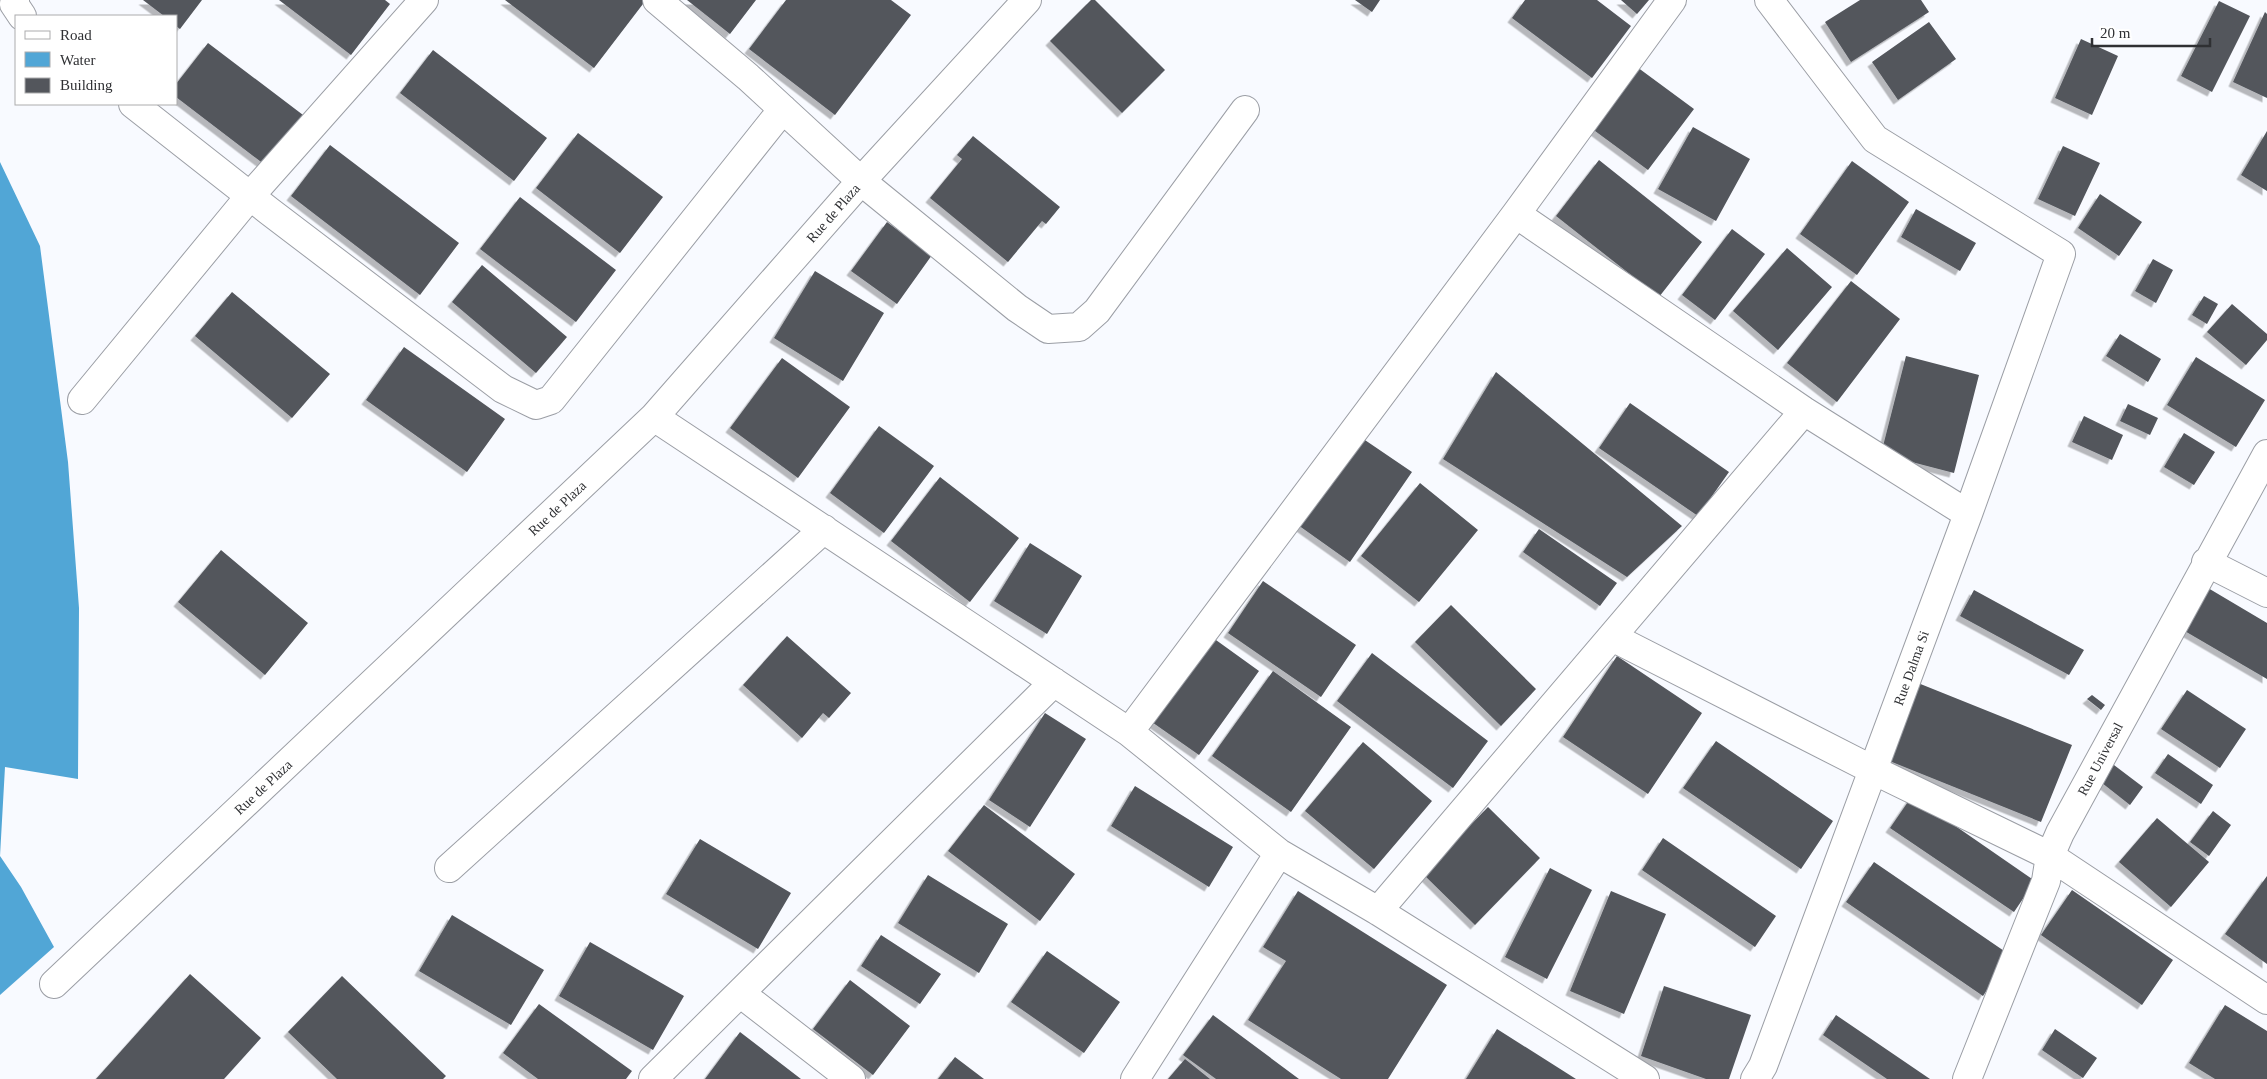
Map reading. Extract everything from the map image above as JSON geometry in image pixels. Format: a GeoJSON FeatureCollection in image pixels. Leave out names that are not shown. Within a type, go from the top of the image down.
{"type":"FeatureCollection","features":[{"type":"Feature","properties":{"kind":"street"},"geometry":{"type":"LineString","coordinates":[[15,0],[14,4],[21,15]]}},
{"type":"Feature","properties":{"kind":"street"},"geometry":{"type":"LineString","coordinates":[[82,400],[250,196],[424,0]]}},
{"type":"Feature","properties":{"kind":"street"},"geometry":{"type":"LineString","coordinates":[[657,0],[783,109],[861,181],[1017,308],[1048,329],[1079,327],[1097,311],[1245,110]]}},
{"type":"Feature","properties":{"kind":"street","name":"Rue de Plaza"},"geometry":{"type":"LineString","coordinates":[[54,984],[654,417],[861,181],[1027,0]]}},
{"type":"Feature","properties":{"kind":"street"},"geometry":{"type":"LineString","coordinates":[[1129,732],[1516,214],[1672,0]]}},
{"type":"Feature","properties":{"kind":"street","name":"Rue Dalma Si"},"geometry":{"type":"LineString","coordinates":[[1755,1079],[1764,1066],[1968,514],[2060,254],[1875,139],[1769,0]]}},
{"type":"Feature","properties":{"kind":"street"},"geometry":{"type":"LineString","coordinates":[[134,105],[503,389],[536,405],[550,400],[783,109]]}},
{"type":"Feature","properties":{"kind":"street"},"geometry":{"type":"LineString","coordinates":[[1516,214],[1804,411],[1968,514]]}},
{"type":"Feature","properties":{"kind":"street"},"geometry":{"type":"LineString","coordinates":[[1378,911],[1804,411]]}},
{"type":"Feature","properties":{"kind":"street"},"geometry":{"type":"LineString","coordinates":[[654,417],[1129,732],[1279,853],[1378,911],[1631,1076]]}},
{"type":"Feature","properties":{"kind":"street","name":"Rue Universal"},"geometry":{"type":"LineString","coordinates":[[1967,1079],[2046,881],[2050,856],[2060,833],[2206,562],[2267,454]]}},
{"type":"Feature","properties":{"kind":"street"},"geometry":{"type":"LineString","coordinates":[[449,868],[824,529]]}},
{"type":"Feature","properties":{"kind":"street"},"geometry":{"type":"LineString","coordinates":[[2206,562],[2267,593]]}},
{"type":"Feature","properties":{"kind":"street"},"geometry":{"type":"LineString","coordinates":[[1612,637],[1873,770],[2050,856],[2267,1000]]}},
{"type":"Feature","properties":{"kind":"street"},"geometry":{"type":"LineString","coordinates":[[653,1079],[1054,682]]}},
{"type":"Feature","properties":{"kind":"street"},"geometry":{"type":"LineString","coordinates":[[1135,1079],[1279,853]]}},
{"type":"Feature","properties":{"kind":"street"},"geometry":{"type":"LineString","coordinates":[[740,993],[851,1079]]}},
{"type":"Feature","properties":{"kind":"water"},"geometry":{"type":"Polygon","coordinates":[[[0,162],[40,246],[68,462],[79,608],[78,779],[5,767],[0,856],[0,162]]]}},
{"type":"Feature","properties":{"kind":"water"},"geometry":{"type":"Polygon","coordinates":[[[0,856],[21,887],[54,947],[0,995],[0,856]]]}},
{"type":"Feature","properties":{"kind":"building"},"geometry":{"type":"Polygon","coordinates":[[[143,0],[202,0],[180,29],[178,28],[178,15],[163,15],[143,0]]]}},
{"type":"Feature","properties":{"kind":"building"},"geometry":{"type":"Polygon","coordinates":[[[279,0],[385,0],[390,4],[351,55],[279,0]]]}},
{"type":"Feature","properties":{"kind":"building"},"geometry":{"type":"Polygon","coordinates":[[[505,0],[646,0],[594,68],[505,0]]]}},
{"type":"Feature","properties":{"kind":"building"},"geometry":{"type":"Polygon","coordinates":[[[687,0],[756,0],[730,34],[687,0]]]}},
{"type":"Feature","properties":{"kind":"building"},"geometry":{"type":"Polygon","coordinates":[[[786,0],[891,0],[911,15],[835,115],[749,49],[786,0]]]}},
{"type":"Feature","properties":{"kind":"building"},"geometry":{"type":"Polygon","coordinates":[[[1091,0],[1095,0],[1165,70],[1122,113],[1050,41],[1091,0]]]}},
{"type":"Feature","properties":{"kind":"building"},"geometry":{"type":"Polygon","coordinates":[[[1355,0],[1380,0],[1372,12],[1355,0]]]}},
{"type":"Feature","properties":{"kind":"building"},"geometry":{"type":"Polygon","coordinates":[[[1525,0],[1597,0],[1631,26],[1592,78],[1512,18],[1525,0]]]}},
{"type":"Feature","properties":{"kind":"building"},"geometry":{"type":"Polygon","coordinates":[[[1621,0],[1649,0],[1637,14],[1621,0]]]}},
{"type":"Feature","properties":{"kind":"building"},"geometry":{"type":"Polygon","coordinates":[[[1860,0],[1921,0],[1929,12],[1851,62],[1825,22],[1860,0]]]}},
{"type":"Feature","properties":{"kind":"building"},"geometry":{"type":"Polygon","coordinates":[[[2219,1],[2250,16],[2212,92],[2181,76],[2219,1]]]}},
{"type":"Feature","properties":{"kind":"building"},"geometry":{"type":"Polygon","coordinates":[[[2265,12],[2267,14],[2267,98],[2233,82],[2265,12]]]}},
{"type":"Feature","properties":{"kind":"building"},"geometry":{"type":"Polygon","coordinates":[[[1929,22],[1956,59],[1898,100],[1872,62],[1929,22]]]}},
{"type":"Feature","properties":{"kind":"building"},"geometry":{"type":"Polygon","coordinates":[[[2081,39],[2118,56],[2092,115],[2055,98],[2081,39]]]}},
{"type":"Feature","properties":{"kind":"building"},"geometry":{"type":"Polygon","coordinates":[[[208,43],[307,118],[269,168],[178,99],[178,81],[208,43]]]}},
{"type":"Feature","properties":{"kind":"building"},"geometry":{"type":"Polygon","coordinates":[[[433,50],[547,138],[514,181],[400,93],[433,50]]]}},
{"type":"Feature","properties":{"kind":"building"},"geometry":{"type":"Polygon","coordinates":[[[1637,67],[1694,109],[1648,170],[1591,128],[1637,67]]]}},
{"type":"Feature","properties":{"kind":"building"},"geometry":{"type":"Polygon","coordinates":[[[1693,127],[1750,159],[1716,221],[1658,189],[1693,127]]]}},
{"type":"Feature","properties":{"kind":"building"},"geometry":{"type":"Polygon","coordinates":[[[2267,131],[2267,191],[2241,175],[2267,131]]]}},
{"type":"Feature","properties":{"kind":"building"},"geometry":{"type":"Polygon","coordinates":[[[578,133],[663,197],[620,253],[536,188],[578,133]]]}},
{"type":"Feature","properties":{"kind":"building"},"geometry":{"type":"Polygon","coordinates":[[[973,136],[1060,207],[1046,224],[1042,221],[1008,262],[930,198],[962,159],[957,155],[973,136]]]}},
{"type":"Feature","properties":{"kind":"building"},"geometry":{"type":"Polygon","coordinates":[[[330,145],[459,243],[420,295],[291,196],[330,145]]]}},
{"type":"Feature","properties":{"kind":"building"},"geometry":{"type":"Polygon","coordinates":[[[2063,146],[2100,163],[2075,216],[2038,199],[2063,146]]]}},
{"type":"Feature","properties":{"kind":"building"},"geometry":{"type":"Polygon","coordinates":[[[1599,160],[1702,242],[1659,297],[1556,216],[1599,160]]]}},
{"type":"Feature","properties":{"kind":"building"},"geometry":{"type":"Polygon","coordinates":[[[1852,161],[1909,202],[1857,275],[1800,234],[1852,161]]]}},
{"type":"Feature","properties":{"kind":"building"},"geometry":{"type":"Polygon","coordinates":[[[2100,194],[2142,222],[2119,256],[2078,228],[2100,194]]]}},
{"type":"Feature","properties":{"kind":"building"},"geometry":{"type":"Polygon","coordinates":[[[520,197],[616,270],[576,322],[480,249],[520,197]]]}},
{"type":"Feature","properties":{"kind":"building"},"geometry":{"type":"Polygon","coordinates":[[[1916,209],[1976,243],[1960,271],[1901,237],[1916,209]]]}},
{"type":"Feature","properties":{"kind":"building"},"geometry":{"type":"Polygon","coordinates":[[[887,222],[932,255],[897,304],[851,271],[887,222]]]}},
{"type":"Feature","properties":{"kind":"building"},"geometry":{"type":"Polygon","coordinates":[[[1732,229],[1765,254],[1715,320],[1682,295],[1732,229]]]}},
{"type":"Feature","properties":{"kind":"building"},"geometry":{"type":"Polygon","coordinates":[[[1787,248],[1832,287],[1778,350],[1733,311],[1787,248]]]}},
{"type":"Feature","properties":{"kind":"building"},"geometry":{"type":"Polygon","coordinates":[[[2153,259],[2173,270],[2156,303],[2135,291],[2153,259]]]}},
{"type":"Feature","properties":{"kind":"building"},"geometry":{"type":"Polygon","coordinates":[[[482,265],[567,337],[536,373],[452,302],[482,265]]]}},
{"type":"Feature","properties":{"kind":"building"},"geometry":{"type":"Polygon","coordinates":[[[815,271],[884,313],[843,381],[774,338],[815,271]]]}},
{"type":"Feature","properties":{"kind":"building"},"geometry":{"type":"Polygon","coordinates":[[[1851,281],[1900,319],[1837,402],[1787,363],[1851,281]]]}},
{"type":"Feature","properties":{"kind":"building"},"geometry":{"type":"Polygon","coordinates":[[[232,292],[330,374],[292,418],[195,336],[232,292]]]}},
{"type":"Feature","properties":{"kind":"building"},"geometry":{"type":"Polygon","coordinates":[[[2204,296],[2218,304],[2207,324],[2192,315],[2204,296]]]}},
{"type":"Feature","properties":{"kind":"building"},"geometry":{"type":"Polygon","coordinates":[[[2232,304],[2267,334],[2267,340],[2246,365],[2207,332],[2232,304]]]}},
{"type":"Feature","properties":{"kind":"building"},"geometry":{"type":"Polygon","coordinates":[[[2120,334],[2161,359],[2148,382],[2106,356],[2120,334]]]}},
{"type":"Feature","properties":{"kind":"building"},"geometry":{"type":"Polygon","coordinates":[[[404,347],[505,419],[467,472],[366,400],[404,347]]]}},
{"type":"Feature","properties":{"kind":"building"},"geometry":{"type":"Polygon","coordinates":[[[1906,356],[1979,375],[1954,473],[1881,454],[1906,356]]]}},
{"type":"Feature","properties":{"kind":"building"},"geometry":{"type":"Polygon","coordinates":[[[2196,357],[2265,400],[2236,447],[2167,405],[2196,357]]]}},
{"type":"Feature","properties":{"kind":"building"},"geometry":{"type":"Polygon","coordinates":[[[782,358],[850,407],[798,478],[730,428],[782,358]]]}},
{"type":"Feature","properties":{"kind":"building"},"geometry":{"type":"Polygon","coordinates":[[[1496,372],[1682,526],[1627,577],[1443,459],[1496,372]]]}},
{"type":"Feature","properties":{"kind":"building"},"geometry":{"type":"Polygon","coordinates":[[[1630,403],[1729,472],[1698,516],[1599,448],[1630,403]]]}},
{"type":"Feature","properties":{"kind":"building"},"geometry":{"type":"Polygon","coordinates":[[[2128,404],[2158,418],[2150,435],[2120,421],[2128,404]]]}},
{"type":"Feature","properties":{"kind":"building"},"geometry":{"type":"Polygon","coordinates":[[[2084,416],[2123,435],[2112,460],[2072,442],[2084,416]]]}},
{"type":"Feature","properties":{"kind":"building"},"geometry":{"type":"Polygon","coordinates":[[[879,426],[934,466],[884,533],[830,493],[879,426]]]}},
{"type":"Feature","properties":{"kind":"building"},"geometry":{"type":"Polygon","coordinates":[[[2184,433],[2215,452],[2194,485],[2164,467],[2184,433]]]}},
{"type":"Feature","properties":{"kind":"building"},"geometry":{"type":"Polygon","coordinates":[[[1359,436],[1412,472],[1350,562],[1298,525],[1359,436]]]}},
{"type":"Feature","properties":{"kind":"building"},"geometry":{"type":"Polygon","coordinates":[[[940,477],[1019,538],[970,602],[891,541],[940,477]]]}},
{"type":"Feature","properties":{"kind":"building"},"geometry":{"type":"Polygon","coordinates":[[[1420,483],[1478,530],[1419,602],[1361,556],[1420,483]]]}},
{"type":"Feature","properties":{"kind":"building"},"geometry":{"type":"Polygon","coordinates":[[[1539,529],[1617,583],[1600,606],[1523,552],[1539,529]]]}},
{"type":"Feature","properties":{"kind":"building"},"geometry":{"type":"Polygon","coordinates":[[[1030,543],[1082,576],[1047,634],[994,601],[1030,543]]]}},
{"type":"Feature","properties":{"kind":"building"},"geometry":{"type":"Polygon","coordinates":[[[221,550],[308,623],[265,675],[178,602],[221,550]]]}},
{"type":"Feature","properties":{"kind":"building"},"geometry":{"type":"Polygon","coordinates":[[[1263,581],[1356,645],[1321,697],[1228,633],[1263,581]]]}},
{"type":"Feature","properties":{"kind":"building"},"geometry":{"type":"Polygon","coordinates":[[[2208,588],[2267,623],[2267,679],[2183,630],[2208,588]]]}},
{"type":"Feature","properties":{"kind":"building"},"geometry":{"type":"Polygon","coordinates":[[[1974,590],[2084,650],[2069,675],[1960,616],[1974,590]]]}},
{"type":"Feature","properties":{"kind":"building"},"geometry":{"type":"Polygon","coordinates":[[[1451,605],[1536,689],[1501,726],[1415,642],[1451,605]]]}},
{"type":"Feature","properties":{"kind":"building"},"geometry":{"type":"Polygon","coordinates":[[[1209,635],[1259,671],[1199,755],[1149,720],[1209,635]]]}},
{"type":"Feature","properties":{"kind":"building"},"geometry":{"type":"Polygon","coordinates":[[[787,636],[851,693],[829,718],[823,713],[802,738],[743,685],[787,636]]]}},
{"type":"Feature","properties":{"kind":"building"},"geometry":{"type":"Polygon","coordinates":[[[1372,653],[1488,741],[1453,788],[1337,701],[1372,653]]]}},
{"type":"Feature","properties":{"kind":"building"},"geometry":{"type":"Polygon","coordinates":[[[1617,656],[1702,713],[1648,794],[1563,737],[1617,656]]]}},
{"type":"Feature","properties":{"kind":"building"},"geometry":{"type":"Polygon","coordinates":[[[1273,671],[1351,727],[1291,812],[1212,756],[1273,671]]]}},
{"type":"Feature","properties":{"kind":"building"},"geometry":{"type":"Polygon","coordinates":[[[1918,683],[2072,745],[2041,822],[1887,760],[1918,683]]]}},
{"type":"Feature","properties":{"kind":"building"},"geometry":{"type":"Polygon","coordinates":[[[2187,690],[2246,729],[2220,768],[2161,729],[2187,690]]]}},
{"type":"Feature","properties":{"kind":"building"},"geometry":{"type":"Polygon","coordinates":[[[2092,695],[2105,705],[2101,710],[2087,699],[2092,695]]]}},
{"type":"Feature","properties":{"kind":"building"},"geometry":{"type":"Polygon","coordinates":[[[1045,713],[1086,739],[1030,827],[989,800],[1045,713]]]}},
{"type":"Feature","properties":{"kind":"building"},"geometry":{"type":"Polygon","coordinates":[[[1716,741],[1833,821],[1801,869],[1683,788],[1716,741]]]}},
{"type":"Feature","properties":{"kind":"building"},"geometry":{"type":"Polygon","coordinates":[[[1363,742],[1432,801],[1374,869],[1305,811],[1363,742]]]}},
{"type":"Feature","properties":{"kind":"building"},"geometry":{"type":"Polygon","coordinates":[[[2168,754],[2213,785],[2201,804],[2155,773],[2168,754]]]}},
{"type":"Feature","properties":{"kind":"building"},"geometry":{"type":"Polygon","coordinates":[[[2110,762],[2143,787],[2130,805],[2097,779],[2110,762]]]}},
{"type":"Feature","properties":{"kind":"building"},"geometry":{"type":"Polygon","coordinates":[[[1135,786],[1233,847],[1209,887],[1111,826],[1135,786]]]}},
{"type":"Feature","properties":{"kind":"building"},"geometry":{"type":"Polygon","coordinates":[[[1912,796],[2035,881],[2014,912],[1890,828],[1912,796]]]}},
{"type":"Feature","properties":{"kind":"building"},"geometry":{"type":"Polygon","coordinates":[[[984,805],[1075,874],[1040,921],[948,851],[984,805]]]}},
{"type":"Feature","properties":{"kind":"building"},"geometry":{"type":"Polygon","coordinates":[[[1488,807],[1540,858],[1475,925],[1423,874],[1488,807]]]}},
{"type":"Feature","properties":{"kind":"building"},"geometry":{"type":"Polygon","coordinates":[[[2213,811],[2231,825],[2209,856],[2190,842],[2213,811]]]}},
{"type":"Feature","properties":{"kind":"building"},"geometry":{"type":"Polygon","coordinates":[[[2157,818],[2209,862],[2171,907],[2119,862],[2157,818]]]}},
{"type":"Feature","properties":{"kind":"building"},"geometry":{"type":"Polygon","coordinates":[[[1663,838],[1776,916],[1755,947],[1642,870],[1663,838]]]}},
{"type":"Feature","properties":{"kind":"building"},"geometry":{"type":"Polygon","coordinates":[[[700,839],[791,893],[758,949],[666,894],[700,839]]]}},
{"type":"Feature","properties":{"kind":"building"},"geometry":{"type":"Polygon","coordinates":[[[1874,862],[2010,955],[1983,996],[1846,902],[1874,862]]]}},
{"type":"Feature","properties":{"kind":"building"},"geometry":{"type":"Polygon","coordinates":[[[1550,868],[1592,890],[1547,979],[1505,957],[1550,868]]]}},
{"type":"Feature","properties":{"kind":"building"},"geometry":{"type":"Polygon","coordinates":[[[928,875],[1008,924],[979,973],[898,923],[928,875]]]}},
{"type":"Feature","properties":{"kind":"building"},"geometry":{"type":"Polygon","coordinates":[[[2267,876],[2267,964],[2225,934],[2267,876]]]}},
{"type":"Feature","properties":{"kind":"building"},"geometry":{"type":"Polygon","coordinates":[[[2072,890],[2173,960],[2142,1005],[2041,935],[2072,890]]]}},
{"type":"Feature","properties":{"kind":"building"},"geometry":{"type":"Polygon","coordinates":[[[1298,891],[1447,985],[1388,1079],[1341,1079],[1248,1020],[1286,961],[1263,947],[1298,891]]]}},
{"type":"Feature","properties":{"kind":"building"},"geometry":{"type":"Polygon","coordinates":[[[1611,891],[1666,914],[1624,1014],[1570,991],[1611,891]]]}},
{"type":"Feature","properties":{"kind":"building"},"geometry":{"type":"Polygon","coordinates":[[[452,915],[544,970],[511,1025],[419,971],[452,915]]]}},
{"type":"Feature","properties":{"kind":"building"},"geometry":{"type":"Polygon","coordinates":[[[881,935],[941,974],[920,1004],[861,966],[881,935]]]}},
{"type":"Feature","properties":{"kind":"building"},"geometry":{"type":"Polygon","coordinates":[[[590,942],[684,996],[653,1050],[559,996],[590,942]]]}},
{"type":"Feature","properties":{"kind":"building"},"geometry":{"type":"Polygon","coordinates":[[[1047,951],[1120,1002],[1084,1053],[1011,1002],[1047,951]]]}},
{"type":"Feature","properties":{"kind":"building"},"geometry":{"type":"Polygon","coordinates":[[[190,974],[261,1038],[224,1079],[96,1079],[190,974]]]}},
{"type":"Feature","properties":{"kind":"building"},"geometry":{"type":"Polygon","coordinates":[[[342,976],[446,1076],[443,1079],[337,1079],[288,1032],[342,976]]]}},
{"type":"Feature","properties":{"kind":"building"},"geometry":{"type":"Polygon","coordinates":[[[850,980],[910,1026],[873,1075],[813,1029],[850,980]]]}},
{"type":"Feature","properties":{"kind":"building"},"geometry":{"type":"Polygon","coordinates":[[[1664,986],[1751,1015],[1729,1079],[1706,1079],[1641,1056],[1664,986]]]}},
{"type":"Feature","properties":{"kind":"building"},"geometry":{"type":"Polygon","coordinates":[[[539,1004],[632,1071],[626,1079],[538,1079],[503,1053],[539,1004]]]}},
{"type":"Feature","properties":{"kind":"building"},"geometry":{"type":"Polygon","coordinates":[[[2225,1005],[2267,1031],[2267,1079],[2215,1079],[2189,1063],[2225,1005]]]}},
{"type":"Feature","properties":{"kind":"building"},"geometry":{"type":"Polygon","coordinates":[[[1213,1015],[1299,1079],[1216,1079],[1183,1055],[1213,1015]]]}},
{"type":"Feature","properties":{"kind":"building"},"geometry":{"type":"Polygon","coordinates":[[[1836,1015],[1930,1079],[1887,1079],[1823,1035],[1836,1015]]]}},
{"type":"Feature","properties":{"kind":"building"},"geometry":{"type":"Polygon","coordinates":[[[1497,1029],[1576,1079],[1466,1079],[1497,1029]]]}},
{"type":"Feature","properties":{"kind":"building"},"geometry":{"type":"Polygon","coordinates":[[[2055,1029],[2097,1058],[2083,1078],[2042,1050],[2055,1029]]]}},
{"type":"Feature","properties":{"kind":"building"},"geometry":{"type":"Polygon","coordinates":[[[740,1032],[801,1079],[705,1079],[740,1032]]]}},
{"type":"Feature","properties":{"kind":"building"},"geometry":{"type":"Polygon","coordinates":[[[955,1057],[984,1079],[938,1079],[955,1057]]]}},
{"type":"Feature","properties":{"kind":"building"},"geometry":{"type":"Polygon","coordinates":[[[1185,1059],[1210,1079],[1168,1079],[1185,1059]]]}}]}
